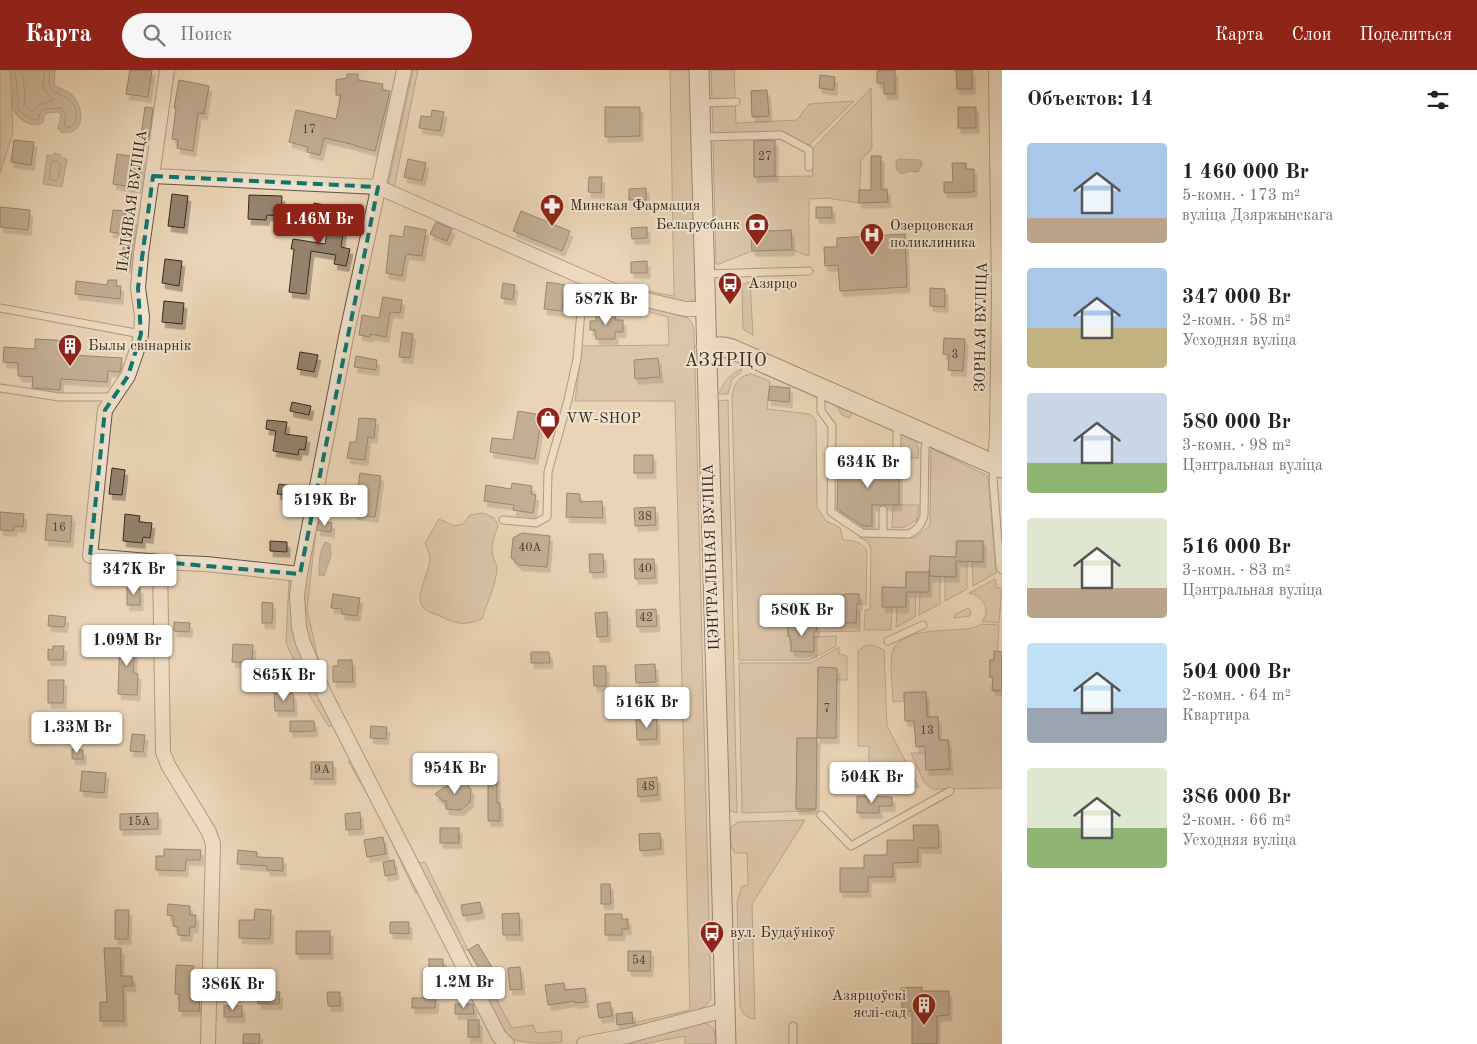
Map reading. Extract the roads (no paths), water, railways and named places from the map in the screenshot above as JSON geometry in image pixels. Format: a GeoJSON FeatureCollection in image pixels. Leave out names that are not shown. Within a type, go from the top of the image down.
{"type":"FeatureCollection","features":[{"type":"Feature","properties":{"kind":"main road","name":"ЦЭНТРАЛЬНАЯ ВУЛІЦА"},"geometry":{"type":"LineString","coordinates":[[699,70],[726,1044]]}},
{"type":"Feature","properties":{"kind":"main road"},"geometry":{"type":"LineString","coordinates":[[706,347],[724,347],[732,350],[998,466]]}},
{"type":"Feature","properties":{"kind":"street","name":"ПАЛЯВАЯ ВУЛІЦА"},"geometry":{"type":"LineString","coordinates":[[160,562],[90,556],[105,410],[128,376],[141,334],[142,316],[138,288],[141,254],[167,70]]}},
{"type":"Feature","properties":{"kind":"street"},"geometry":{"type":"LineString","coordinates":[[404,70],[344,347],[300,574],[297,596],[299,627],[303,643],[325,695],[499,1036],[507,1044]]}},
{"type":"Feature","properties":{"kind":"street","name":"ЗОРНАЯ ВУЛІЦА"},"geometry":{"type":"LineString","coordinates":[[996,70],[1000,141],[1001,294],[997,434],[998,466]]}},
{"type":"Feature","properties":{"kind":"street"},"geometry":{"type":"LineString","coordinates":[[153,176],[378,187],[621,294],[685,309],[706,309]]}},
{"type":"Feature","properties":{"kind":"street"},"geometry":{"type":"LineString","coordinates":[[208,1044],[212,844],[209,832],[162,752],[160,562],[206,564],[300,574]]}},
{"type":"Feature","properties":{"kind":"street"},"geometry":{"type":"LineString","coordinates":[[584,1044],[627,1036],[725,1010]]}},
{"type":"Feature","properties":{"kind":"lane"},"geometry":{"type":"LineString","coordinates":[[700,103],[736,102]]}},
{"type":"Feature","properties":{"kind":"lane"},"geometry":{"type":"LineString","coordinates":[[701,137],[781,135],[809,150],[809,167]]}},
{"type":"Feature","properties":{"kind":"lane"},"geometry":{"type":"LineString","coordinates":[[705,274],[809,271]]}},
{"type":"Feature","properties":{"kind":"lane"},"geometry":{"type":"LineString","coordinates":[[503,520],[536,523],[546,516],[548,472],[577,359],[580,311],[591,282]]}},
{"type":"Feature","properties":{"kind":"lane"},"geometry":{"type":"LineString","coordinates":[[0,308],[141,334]]}},
{"type":"Feature","properties":{"kind":"lane"},"geometry":{"type":"LineString","coordinates":[[0,388],[59,397],[114,397]]}},
{"type":"Feature","properties":{"kind":"lane"},"geometry":{"type":"LineString","coordinates":[[821,389],[821,411],[832,426],[831,512],[862,533],[909,534],[921,524],[924,516],[925,448],[928,436]]}},
{"type":"Feature","properties":{"kind":"lane"},"geometry":{"type":"LineString","coordinates":[[897,451],[898,422]]}},
{"type":"Feature","properties":{"kind":"lane"},"geometry":{"type":"LineString","coordinates":[[998,466],[993,478],[1000,568],[1002,570]]}},
{"type":"Feature","properties":{"kind":"lane"},"geometry":{"type":"LineString","coordinates":[[883,510],[883,533]]}},
{"type":"Feature","properties":{"kind":"lane"},"geometry":{"type":"LineString","coordinates":[[888,641],[923,625]]}},
{"type":"Feature","properties":{"kind":"lane"},"geometry":{"type":"LineString","coordinates":[[821,815],[851,846],[950,791]]}},
{"type":"Feature","properties":{"kind":"lane"},"geometry":{"type":"LineString","coordinates":[[793,1026],[793,1044]]}},
{"type":"Feature","properties":{"kind":"water"},"geometry":{"type":"Polygon","coordinates":[[[11,70],[55,70],[54,85],[70,93],[78,103],[81,116],[78,127],[69,133],[61,132],[58,128],[61,115],[58,112],[47,113],[44,116],[43,122],[34,125],[18,116],[12,108],[11,70]]]}},
{"type":"Feature","properties":{"kind":"water"},"geometry":{"type":"Polygon","coordinates":[[[54,153],[61,155],[61,158],[67,159],[62,187],[43,184],[47,155],[53,156],[54,153]]]}},
{"type":"Feature","properties":{"kind":"water"},"geometry":{"type":"Polygon","coordinates":[[[898,159],[919,160],[922,165],[918,172],[909,171],[902,174],[897,169],[896,161],[898,159]]]}},
{"type":"Feature","properties":{"kind":"water"},"geometry":{"type":"Polygon","coordinates":[[[325,542],[330,544],[331,556],[324,576],[319,575],[319,567],[320,554],[325,542]]]}},
{"type":"Feature","properties":{"kind":"place","name":"Минская Фармация"},"geometry":{"type":"Point","coordinates":[552,227]}},
{"type":"Feature","properties":{"kind":"place","name":"Беларусбанк"},"geometry":{"type":"Point","coordinates":[757,246]}},
{"type":"Feature","properties":{"kind":"place","name":"Озерцовская поликлиника"},"geometry":{"type":"Point","coordinates":[872,256]}},
{"type":"Feature","properties":{"kind":"place","name":"Азярцо"},"geometry":{"type":"Point","coordinates":[730,305]}},
{"type":"Feature","properties":{"kind":"place","name":"Былы свінарнік"},"geometry":{"type":"Point","coordinates":[70,367]}},
{"type":"Feature","properties":{"kind":"place","name":"VW-SHOP"},"geometry":{"type":"Point","coordinates":[548,440]}},
{"type":"Feature","properties":{"kind":"place","name":"вул. Будаўнікоў"},"geometry":{"type":"Point","coordinates":[712,954]}},
{"type":"Feature","properties":{"kind":"place","name":"Азярцоўскі яслі-сад"},"geometry":{"type":"Point","coordinates":[924,1026]}},
{"type":"Feature","properties":{"kind":"district","name":"АЗЯРЦО"},"geometry":{"type":"Point","coordinates":[726,361]}}]}
